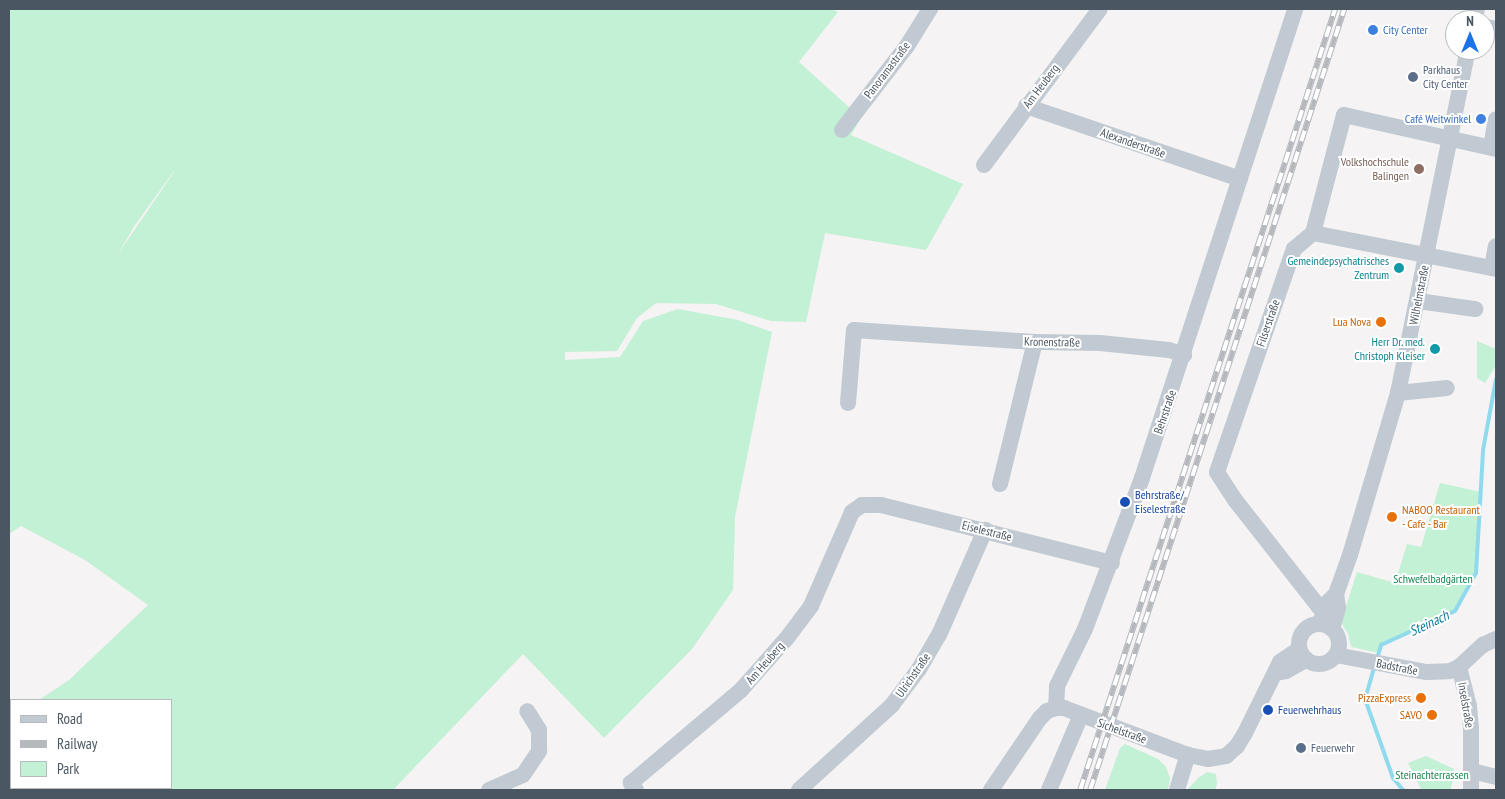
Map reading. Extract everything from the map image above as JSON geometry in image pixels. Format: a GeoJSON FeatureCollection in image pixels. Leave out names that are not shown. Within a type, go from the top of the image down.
{"type":"FeatureCollection","features":[{"type":"Feature","properties":{"kind":"street","name":"Panoramastraße"},"geometry":{"type":"LineString","coordinates":[[842,130],[907,46],[930,9]]}},
{"type":"Feature","properties":{"kind":"street","name":"Am Heuberg"},"geometry":{"type":"LineString","coordinates":[[984,166],[1026,106],[1100,9]]}},
{"type":"Feature","properties":{"kind":"street","name":"Behrstraße"},"geometry":{"type":"LineString","coordinates":[[1056,708],[1057,686],[1085,629],[1112,563],[1184,355],[1295,9]]}},
{"type":"Feature","properties":{"kind":"street","name":"Wilhelmstraße"},"geometry":{"type":"LineString","coordinates":[[1326,621],[1359,527],[1398,393],[1466,60]]}},
{"type":"Feature","properties":{"kind":"street","name":"Alexanderstraße"},"geometry":{"type":"LineString","coordinates":[[1026,106],[1240,179]]}},
{"type":"Feature","properties":{"kind":"street"},"geometry":{"type":"LineString","coordinates":[[1496,119],[1493,148],[1344,115],[1313,233],[1494,268],[1496,246]]}},
{"type":"Feature","properties":{"kind":"street","name":"Filserstraße"},"geometry":{"type":"LineString","coordinates":[[1313,233],[1294,249],[1218,472],[1235,500],[1318,607],[1326,621]]}},
{"type":"Feature","properties":{"kind":"street"},"geometry":{"type":"LineString","coordinates":[[1418,301],[1475,309]]}},
{"type":"Feature","properties":{"kind":"street","name":"Kronenstraße"},"geometry":{"type":"LineString","coordinates":[[848,403],[854,330],[1035,342],[1100,343],[1169,350],[1184,355]]}},
{"type":"Feature","properties":{"kind":"street"},"geometry":{"type":"LineString","coordinates":[[1000,484],[1035,342]]}},
{"type":"Feature","properties":{"kind":"street"},"geometry":{"type":"LineString","coordinates":[[1398,393],[1447,388]]}},
{"type":"Feature","properties":{"kind":"street","name":"Am Heuberg"},"geometry":{"type":"LineString","coordinates":[[636,790],[631,783],[741,690],[787,638],[811,606],[852,512],[862,505]]}},
{"type":"Feature","properties":{"kind":"street","name":"Eiselestraße"},"geometry":{"type":"LineString","coordinates":[[862,505],[881,505],[1112,563]]}},
{"type":"Feature","properties":{"kind":"street","name":"Ulrichstraße"},"geometry":{"type":"LineString","coordinates":[[798,790],[892,705],[919,669],[939,635],[985,530]]}},
{"type":"Feature","properties":{"kind":"street"},"geometry":{"type":"LineString","coordinates":[[1326,621],[1337,637],[1338,646],[1336,655],[1329,662],[1321,664],[1302,655],[1301,635],[1307,628],[1326,621]]}},
{"type":"Feature","properties":{"kind":"street","name":"Inselstraße"},"geometry":{"type":"LineString","coordinates":[[1471,790],[1469,706],[1459,668],[1483,644],[1496,639]]}},
{"type":"Feature","properties":{"kind":"street","name":"Sichelstraße"},"geometry":{"type":"LineString","coordinates":[[1056,708],[1064,708],[1188,754],[1208,759],[1226,756],[1237,746],[1276,673],[1286,671],[1302,655]]}},
{"type":"Feature","properties":{"kind":"street","name":"Badstraße"},"geometry":{"type":"LineString","coordinates":[[1336,655],[1426,672],[1450,671],[1459,668]]}},
{"type":"Feature","properties":{"kind":"street"},"geometry":{"type":"LineString","coordinates":[[991,790],[1040,718],[1047,711],[1056,708]]}},
{"type":"Feature","properties":{"kind":"street"},"geometry":{"type":"LineString","coordinates":[[489,790],[523,775],[539,751],[539,730],[527,711]]}},
{"type":"Feature","properties":{"kind":"street"},"geometry":{"type":"LineString","coordinates":[[1049,790],[1081,715]]}},
{"type":"Feature","properties":{"kind":"street"},"geometry":{"type":"LineString","coordinates":[[1177,790],[1188,754]]}},
{"type":"Feature","properties":{"kind":"street"},"geometry":{"type":"LineString","coordinates":[[1472,771],[1496,777]]}},
{"type":"Feature","properties":{"kind":"green space"},"geometry":{"type":"Polygon","coordinates":[[[9,9],[832,9],[838,12],[799,62],[861,118],[851,135],[963,184],[926,250],[825,233],[806,322],[771,321],[716,304],[656,303],[637,318],[617,351],[565,352],[565,360],[620,357],[643,321],[678,309],[738,320],[772,332],[735,517],[733,590],[692,649],[604,738],[523,654],[393,790],[9,790],[10,720],[10,789],[172,789],[172,699],[40,699],[69,680],[148,605],[85,560],[21,526],[9,534],[9,9]],[[174,171],[135,225],[118,254],[174,172],[174,171]]]}},
{"type":"Feature","properties":{"kind":"green space"},"geometry":{"type":"Polygon","coordinates":[[[1477,341],[1496,349],[1496,365],[1485,383],[1477,378],[1477,341]]]}},
{"type":"Feature","properties":{"kind":"green space","name":"Schwefelbadgärten"},"geometry":{"type":"Polygon","coordinates":[[[1440,483],[1481,492],[1476,573],[1455,611],[1381,645],[1379,653],[1351,647],[1348,634],[1341,622],[1357,572],[1395,583],[1407,544],[1421,547],[1440,483]]]}},
{"type":"Feature","properties":{"kind":"green space"},"geometry":{"type":"Polygon","coordinates":[[[1125,744],[1158,759],[1166,767],[1170,778],[1168,790],[1105,790],[1120,748],[1125,744]]]}},
{"type":"Feature","properties":{"kind":"green space","name":"Steinachterrassen"},"geometry":{"type":"Polygon","coordinates":[[[1426,756],[1454,769],[1451,790],[1421,789],[1408,763],[1426,756]]]}},
{"type":"Feature","properties":{"kind":"green space"},"geometry":{"type":"Polygon","coordinates":[[[1207,772],[1216,774],[1217,784],[1215,790],[1187,790],[1198,778],[1207,772]]]}},
{"type":"Feature","properties":{"kind":"waterway","name":"Steinach"},"geometry":{"type":"LineString","coordinates":[[1377,659],[1381,645],[1455,611],[1476,573],[1483,450],[1496,379]]}},
{"type":"Feature","properties":{"kind":"waterway","name":"Steinach"},"geometry":{"type":"LineString","coordinates":[[1374,668],[1365,699],[1393,778],[1403,790]]}},
{"type":"Feature","properties":{"kind":"railway"},"geometry":{"type":"LineString","coordinates":[[1080,790],[1335,9]]}},
{"type":"Feature","properties":{"kind":"railway"},"geometry":{"type":"LineString","coordinates":[[1090,790],[1344,9]]}},
{"type":"Feature","properties":{"kind":"place","name":"City Center"},"geometry":{"type":"Point","coordinates":[1373,30]}},
{"type":"Feature","properties":{"kind":"place","name":"Parkhaus City Center"},"geometry":{"type":"Point","coordinates":[1413,77]}},
{"type":"Feature","properties":{"kind":"place","name":"Café Weitwinkel"},"geometry":{"type":"Point","coordinates":[1481,119]}},
{"type":"Feature","properties":{"kind":"place","name":"Volkshochschule Balingen"},"geometry":{"type":"Point","coordinates":[1419,169]}},
{"type":"Feature","properties":{"kind":"place","name":"Gemeindepsychatrisches Zentrum"},"geometry":{"type":"Point","coordinates":[1399,268]}},
{"type":"Feature","properties":{"kind":"place","name":"Lua Nova"},"geometry":{"type":"Point","coordinates":[1381,322]}},
{"type":"Feature","properties":{"kind":"place","name":"Herr Dr. med. Christoph Kleiser"},"geometry":{"type":"Point","coordinates":[1435,349]}},
{"type":"Feature","properties":{"kind":"place","name":"Behrstraße/ Eiselestraße"},"geometry":{"type":"Point","coordinates":[1125,502]}},
{"type":"Feature","properties":{"kind":"place","name":"NABOO Restaurant - Cafe - Bar"},"geometry":{"type":"Point","coordinates":[1392,517]}},
{"type":"Feature","properties":{"kind":"place","name":"PizzaExpress"},"geometry":{"type":"Point","coordinates":[1421,698]}},
{"type":"Feature","properties":{"kind":"place","name":"Feuerwehrhaus"},"geometry":{"type":"Point","coordinates":[1268,710]}},
{"type":"Feature","properties":{"kind":"place","name":"SAVO"},"geometry":{"type":"Point","coordinates":[1432,715]}},
{"type":"Feature","properties":{"kind":"place","name":"Feuerwehr"},"geometry":{"type":"Point","coordinates":[1301,748]}}]}
